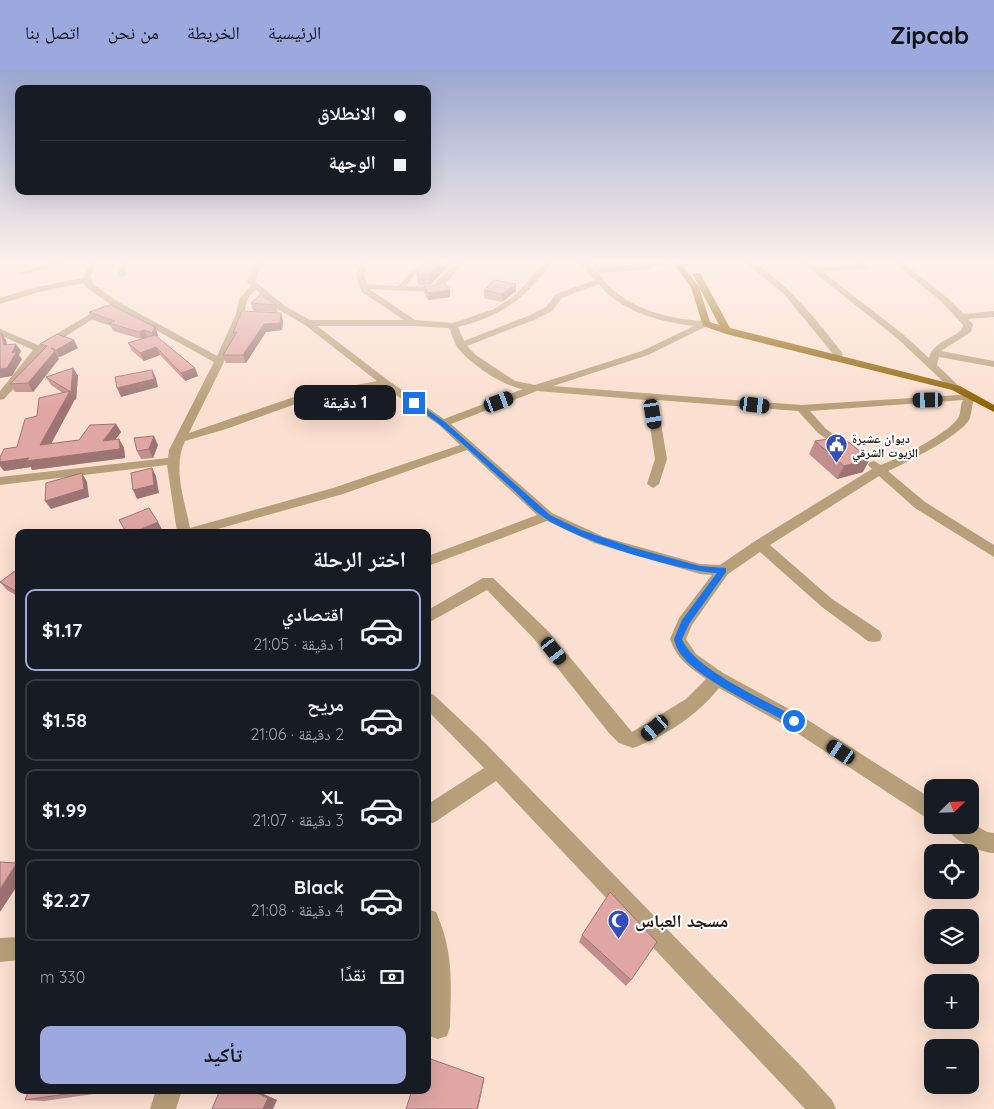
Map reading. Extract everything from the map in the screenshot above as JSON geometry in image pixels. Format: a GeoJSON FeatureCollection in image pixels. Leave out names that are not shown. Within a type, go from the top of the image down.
{"type":"FeatureCollection","features":[{"type":"Feature","properties":{"kind":"main road"},"geometry":{"type":"LineString","coordinates":[[702,309],[706,324],[729,332],[956,388],[994,409]]}},
{"type":"Feature","properties":{"kind":"main road"},"geometry":{"type":"LineString","coordinates":[[714,309],[717,317],[729,332]]}},
{"type":"Feature","properties":{"kind":"street"},"geometry":{"type":"LineString","coordinates":[[0,396],[18,378],[39,349],[94,314],[106,309]]}},
{"type":"Feature","properties":{"kind":"street"},"geometry":{"type":"LineString","coordinates":[[125,309],[207,356],[220,361]]}},
{"type":"Feature","properties":{"kind":"street"},"geometry":{"type":"LineString","coordinates":[[183,529],[173,471],[173,460],[181,439],[245,315],[244,309]]}},
{"type":"Feature","properties":{"kind":"street"},"geometry":{"type":"LineString","coordinates":[[285,309],[304,321],[385,383],[443,423],[547,516],[578,532],[632,551],[700,568],[724,570]]}},
{"type":"Feature","properties":{"kind":"street"},"geometry":{"type":"LineString","coordinates":[[392,309],[413,323]]}},
{"type":"Feature","properties":{"kind":"street"},"geometry":{"type":"LineString","coordinates":[[275,317],[304,321],[413,323],[453,326],[483,318],[499,309]]}},
{"type":"Feature","properties":{"kind":"street"},"geometry":{"type":"LineString","coordinates":[[461,345],[532,318],[548,309]]}},
{"type":"Feature","properties":{"kind":"street"},"geometry":{"type":"LineString","coordinates":[[644,309],[658,316],[688,324],[706,324]]}},
{"type":"Feature","properties":{"kind":"street"},"geometry":{"type":"LineString","coordinates":[[801,309],[838,354],[835,359]]}},
{"type":"Feature","properties":{"kind":"street"},"geometry":{"type":"LineString","coordinates":[[864,309],[932,365],[956,388]]}},
{"type":"Feature","properties":{"kind":"street"},"geometry":{"type":"LineString","coordinates":[[932,365],[935,353],[968,330],[968,324],[954,309]]}},
{"type":"Feature","properties":{"kind":"street"},"geometry":{"type":"LineString","coordinates":[[963,317],[994,314]]}},
{"type":"Feature","properties":{"kind":"street"},"geometry":{"type":"LineString","coordinates":[[443,423],[536,388],[645,353],[706,324]]}},
{"type":"Feature","properties":{"kind":"street"},"geometry":{"type":"LineString","coordinates":[[453,326],[461,345],[473,357],[512,384],[536,388],[800,408],[970,396],[965,407],[964,419],[956,427],[904,460],[881,469],[760,544],[724,570],[685,622],[678,639],[682,650],[690,659],[717,678],[794,721],[924,805]]}},
{"type":"Feature","properties":{"kind":"street"},"geometry":{"type":"LineString","coordinates":[[0,332],[39,349]]}},
{"type":"Feature","properties":{"kind":"street"},"geometry":{"type":"LineString","coordinates":[[935,353],[994,364]]}},
{"type":"Feature","properties":{"kind":"street"},"geometry":{"type":"LineString","coordinates":[[181,439],[222,427],[298,398],[385,383]]}},
{"type":"Feature","properties":{"kind":"street"},"geometry":{"type":"LineString","coordinates":[[650,398],[661,460],[653,484]]}},
{"type":"Feature","properties":{"kind":"street"},"geometry":{"type":"LineString","coordinates":[[800,408],[822,432],[881,469],[920,505],[994,552]]}},
{"type":"Feature","properties":{"kind":"street"},"geometry":{"type":"LineString","coordinates":[[218,529],[236,527],[468,446]]}},
{"type":"Feature","properties":{"kind":"street"},"geometry":{"type":"LineString","coordinates":[[0,481],[173,460]]}},
{"type":"Feature","properties":{"kind":"street"},"geometry":{"type":"LineString","coordinates":[[431,560],[547,516]]}},
{"type":"Feature","properties":{"kind":"street"},"geometry":{"type":"LineString","coordinates":[[760,544],[827,603],[874,636]]}},
{"type":"Feature","properties":{"kind":"street"},"geometry":{"type":"LineString","coordinates":[[431,615],[488,582],[542,636],[615,727],[626,738],[633,740],[647,735],[663,720],[695,702],[717,678]]}},
{"type":"Feature","properties":{"kind":"street"},"geometry":{"type":"LineString","coordinates":[[431,703],[462,730],[496,770],[729,1008],[824,1109]]}},
{"type":"Feature","properties":{"kind":"street"},"geometry":{"type":"LineString","coordinates":[[431,813],[496,770]]}},
{"type":"Feature","properties":{"kind":"street"},"geometry":{"type":"LineString","coordinates":[[971,834],[984,842],[994,843]]}},
{"type":"Feature","properties":{"kind":"street"},"geometry":{"type":"LineString","coordinates":[[431,926],[434,932],[440,967],[438,1027]]}},
{"type":"Feature","properties":{"kind":"street"},"geometry":{"type":"LineString","coordinates":[[0,950],[15,948]]}},
{"type":"Feature","properties":{"kind":"street"},"geometry":{"type":"LineString","coordinates":[[163,1109],[168,1094]]}},
{"type":"Feature","properties":{"kind":"building"},"geometry":{"type":"Polygon","coordinates":[[[97,309],[120,309],[155,327],[152,333],[144,330],[139,332],[109,323],[115,321],[89,312],[97,309]]]}},
{"type":"Feature","properties":{"kind":"building"},"geometry":{"type":"Polygon","coordinates":[[[242,311],[281,313],[280,323],[264,324],[243,355],[223,355],[237,332],[233,333],[242,311]]]}},
{"type":"Feature","properties":{"kind":"building"},"geometry":{"type":"Polygon","coordinates":[[[0,332],[4,345],[16,344],[12,353],[17,351],[7,368],[0,369],[0,332]]]}},
{"type":"Feature","properties":{"kind":"building"},"geometry":{"type":"Polygon","coordinates":[[[57,334],[74,340],[56,350],[51,348],[55,351],[28,383],[10,384],[47,346],[40,344],[57,334]]]}},
{"type":"Feature","properties":{"kind":"building"},"geometry":{"type":"Polygon","coordinates":[[[155,335],[195,368],[181,373],[156,347],[140,353],[128,343],[155,335]]]}},
{"type":"Feature","properties":{"kind":"building"},"geometry":{"type":"Polygon","coordinates":[[[73,368],[71,392],[46,377],[73,368]]]}},
{"type":"Feature","properties":{"kind":"building"},"geometry":{"type":"Polygon","coordinates":[[[152,370],[154,379],[117,388],[115,377],[152,370]]]}},
{"type":"Feature","properties":{"kind":"building"},"geometry":{"type":"Polygon","coordinates":[[[70,391],[40,445],[79,440],[90,425],[116,424],[103,441],[119,439],[120,449],[26,461],[29,458],[0,462],[4,449],[17,447],[25,419],[37,416],[39,398],[70,391]]]}},
{"type":"Feature","properties":{"kind":"building"},"geometry":{"type":"Polygon","coordinates":[[[154,436],[149,449],[137,451],[134,438],[154,436]]]}},
{"type":"Feature","properties":{"kind":"building"},"geometry":{"type":"Polygon","coordinates":[[[842,437],[870,459],[844,466],[815,441],[842,437]]]}},
{"type":"Feature","properties":{"kind":"building"},"geometry":{"type":"Polygon","coordinates":[[[152,468],[154,485],[133,490],[131,473],[152,468]]]}},
{"type":"Feature","properties":{"kind":"building"},"geometry":{"type":"Polygon","coordinates":[[[82,473],[84,489],[45,501],[46,483],[82,473]]]}},
{"type":"Feature","properties":{"kind":"building"},"geometry":{"type":"Polygon","coordinates":[[[149,508],[158,522],[141,529],[124,529],[119,520],[149,508]]]}},
{"type":"Feature","properties":{"kind":"building"},"geometry":{"type":"Polygon","coordinates":[[[15,571],[15,591],[0,582],[15,571]]]}},
{"type":"Feature","properties":{"kind":"building"},"geometry":{"type":"Polygon","coordinates":[[[0,862],[15,863],[15,866],[0,889],[0,862]]]}},
{"type":"Feature","properties":{"kind":"building","name":"مسجد العباس"},"geometry":{"type":"Polygon","coordinates":[[[610,892],[657,942],[631,980],[582,935],[610,892]]]}},
{"type":"Feature","properties":{"kind":"building"},"geometry":{"type":"Polygon","coordinates":[[[431,1059],[484,1078],[477,1109],[406,1109],[411,1094],[431,1094],[431,1059]]]}},
{"type":"Feature","properties":{"kind":"building"},"geometry":{"type":"Polygon","coordinates":[[[27,1094],[66,1094],[25,1100],[27,1094]]]}},
{"type":"Feature","properties":{"kind":"building"},"geometry":{"type":"Polygon","coordinates":[[[218,1094],[259,1094],[268,1098],[263,1109],[212,1109],[218,1094]]]}},
{"type":"Feature","properties":{"kind":"place","name":"ديوان عشيرة الزيوت الشرقي"},"geometry":{"type":"Point","coordinates":[836,464]}},
{"type":"Feature","properties":{"kind":"place","name":"مسجد العباس"},"geometry":{"type":"Point","coordinates":[619,939]}},
{"type":"Feature","properties":{"kind":"route"},"geometry":{"type":"LineString","coordinates":[[414,403],[443,423],[547,516],[578,532],[632,551],[670,562],[700,568],[724,570],[685,622],[678,639],[682,650],[700,667],[717,678],[794,721]]}}]}
